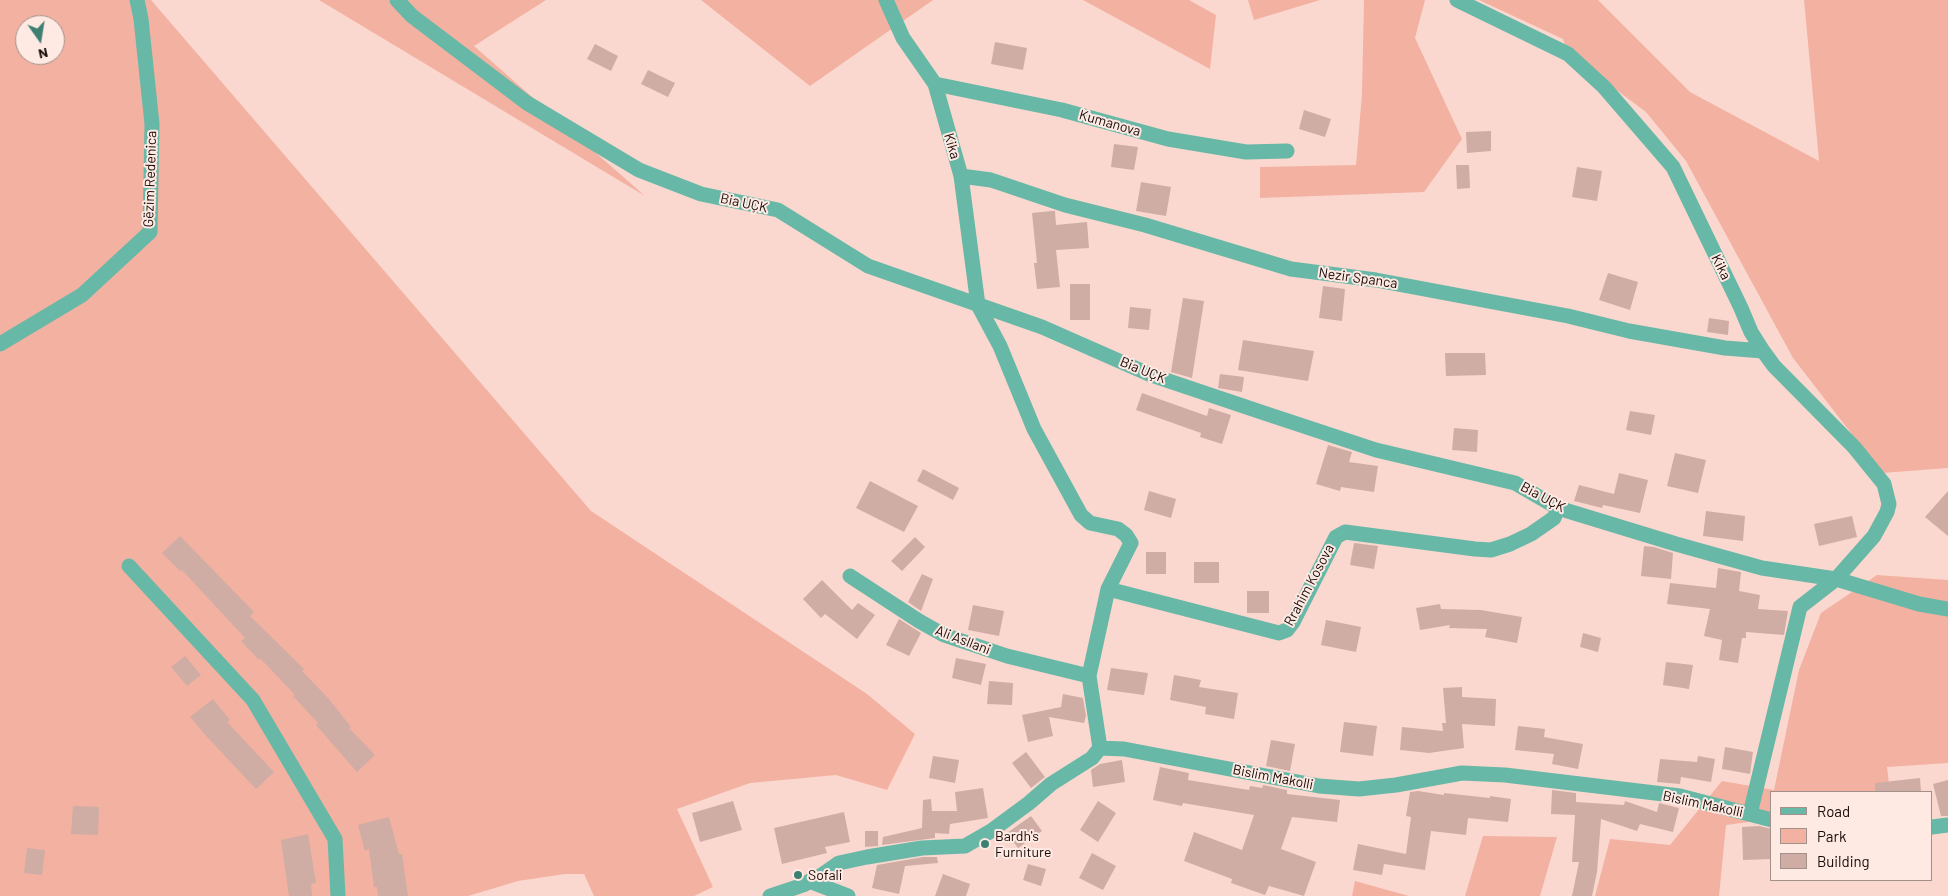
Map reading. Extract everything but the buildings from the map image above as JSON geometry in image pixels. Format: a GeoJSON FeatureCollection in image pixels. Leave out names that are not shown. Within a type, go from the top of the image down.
{"type":"FeatureCollection","features":[{"type":"Feature","properties":{"kind":"street","name":"Gëzim Redenica"},"geometry":{"type":"LineString","coordinates":[[0,344],[82,295],[150,232],[152,124],[141,19],[137,0]]}},
{"type":"Feature","properties":{"kind":"street","name":"Bia UÇK"},"geometry":{"type":"LineString","coordinates":[[397,0],[412,16],[527,103],[639,170],[701,194],[778,210],[868,266],[1042,326],[1152,374],[1273,416],[1376,450],[1515,483],[1558,508],[1762,568],[1836,580],[1919,604],[1948,609]]}},
{"type":"Feature","properties":{"kind":"street","name":"Kika"},"geometry":{"type":"LineString","coordinates":[[886,0],[903,38],[935,84],[960,176],[978,305]]}},
{"type":"Feature","properties":{"kind":"street","name":"Kika"},"geometry":{"type":"LineString","coordinates":[[1457,0],[1568,54],[1604,87],[1673,167],[1741,308],[1750,332],[1763,351],[1774,366],[1854,447],[1884,484],[1889,504],[1887,512],[1874,536],[1836,580],[1800,607],[1750,814]]}},
{"type":"Feature","properties":{"kind":"street","name":"Kumanova"},"geometry":{"type":"LineString","coordinates":[[935,84],[1062,110],[1168,139],[1246,152],[1287,151]]}},
{"type":"Feature","properties":{"kind":"street","name":"Nezir Spanca"},"geometry":{"type":"LineString","coordinates":[[960,176],[991,180],[1065,206],[1144,225],[1291,269],[1376,280],[1568,316],[1629,331],[1746,351],[1763,351]]}},
{"type":"Feature","properties":{"kind":"street"},"geometry":{"type":"LineString","coordinates":[[770,896],[803,885],[839,863],[868,856],[922,848],[965,846],[991,832],[1051,784],[1092,758],[1100,748],[1089,676],[1108,589],[1131,542],[1118,529],[1090,524],[1081,515],[1034,429],[1000,346],[978,305]]}},
{"type":"Feature","properties":{"kind":"street","name":"Rrahim Kosova"},"geometry":{"type":"LineString","coordinates":[[1108,589],[1279,633],[1287,630],[1293,622],[1336,537],[1345,532],[1491,550],[1531,534],[1554,518],[1558,508]]}},
{"type":"Feature","properties":{"kind":"street"},"geometry":{"type":"LineString","coordinates":[[129,566],[253,700],[335,839],[338,896]]}},
{"type":"Feature","properties":{"kind":"street","name":"Ali Asllani"},"geometry":{"type":"LineString","coordinates":[[850,576],[944,635],[1007,656],[1089,676]]}},
{"type":"Feature","properties":{"kind":"street","name":"Bislim Makolli"},"geometry":{"type":"LineString","coordinates":[[1100,748],[1124,749],[1319,786],[1359,789],[1396,785],[1462,772],[1504,775],[1680,796],[1770,819]]}},
{"type":"Feature","properties":{"kind":"street"},"geometry":{"type":"LineString","coordinates":[[1933,827],[1948,825]]}},
{"type":"Feature","properties":{"kind":"street"},"geometry":{"type":"LineString","coordinates":[[809,881],[848,896]]}},
{"type":"Feature","properties":{"kind":"green space"},"geometry":{"type":"Polygon","coordinates":[[[0,0],[151,0],[591,511],[867,694],[915,734],[887,790],[836,775],[750,783],[677,809],[713,887],[694,896],[594,896],[584,874],[565,874],[518,881],[468,896],[0,896],[0,0]]]}},
{"type":"Feature","properties":{"kind":"green space"},"geometry":{"type":"Polygon","coordinates":[[[319,0],[546,0],[474,46],[645,196],[319,0]]]}},
{"type":"Feature","properties":{"kind":"green space"},"geometry":{"type":"Polygon","coordinates":[[[701,0],[933,0],[810,86],[701,0]]]}},
{"type":"Feature","properties":{"kind":"green space"},"geometry":{"type":"Polygon","coordinates":[[[1083,0],[1189,0],[1216,15],[1210,69],[1083,0]]]}},
{"type":"Feature","properties":{"kind":"green space"},"geometry":{"type":"Polygon","coordinates":[[[1248,0],[1320,0],[1254,20],[1248,0]]]}},
{"type":"Feature","properties":{"kind":"green space"},"geometry":{"type":"Polygon","coordinates":[[[1364,0],[1425,0],[1415,38],[1462,139],[1424,192],[1260,198],[1260,167],[1356,165],[1362,94],[1364,0]]]}},
{"type":"Feature","properties":{"kind":"green space"},"geometry":{"type":"Polygon","coordinates":[[[1479,0],[1598,0],[1690,92],[1819,161],[1804,0],[1948,0],[1948,468],[1882,473],[1793,358],[1686,161],[1646,112],[1568,54],[1563,39],[1479,0]]]}},
{"type":"Feature","properties":{"kind":"green space"},"geometry":{"type":"Polygon","coordinates":[[[1877,575],[1948,580],[1948,763],[1887,767],[1890,791],[1770,791],[1770,819],[1726,825],[1719,896],[1595,896],[1610,839],[1670,845],[1722,781],[1774,790],[1799,670],[1821,613],[1877,575]]]}},
{"type":"Feature","properties":{"kind":"green space"},"geometry":{"type":"Polygon","coordinates":[[[1483,836],[1557,837],[1540,896],[1465,896],[1483,836]]]}},
{"type":"Feature","properties":{"kind":"green space"},"geometry":{"type":"Polygon","coordinates":[[[1355,881],[1409,896],[1352,896],[1355,881]]]}},
{"type":"Feature","properties":{"kind":"place","name":"Bardh's Furniture"},"geometry":{"type":"Point","coordinates":[985,844]}},
{"type":"Feature","properties":{"kind":"place","name":"Sofali"},"geometry":{"type":"Point","coordinates":[798,875]}}]}
